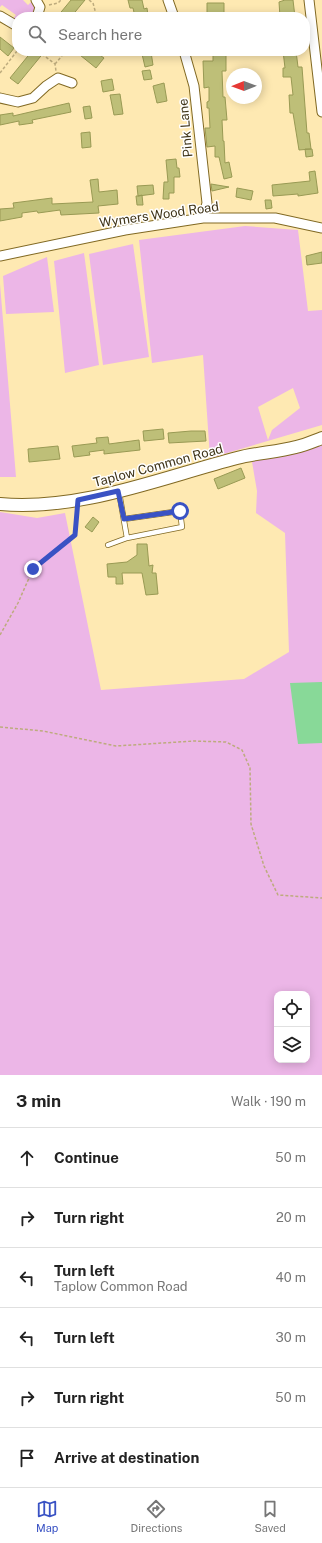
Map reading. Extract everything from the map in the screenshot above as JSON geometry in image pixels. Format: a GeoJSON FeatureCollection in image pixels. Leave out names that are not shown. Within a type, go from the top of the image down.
{"type":"FeatureCollection","features":[{"type":"Feature","properties":{"kind":"street"},"geometry":{"type":"LineString","coordinates":[[168,0],[172,12]]}},
{"type":"Feature","properties":{"kind":"street"},"geometry":{"type":"LineString","coordinates":[[309,0],[322,112]]}},
{"type":"Feature","properties":{"kind":"street"},"geometry":{"type":"LineString","coordinates":[[0,16],[12,23]]}},
{"type":"Feature","properties":{"kind":"street","name":"Pink Lane"},"geometry":{"type":"LineString","coordinates":[[185,56],[194,86],[207,204],[203,218]]}},
{"type":"Feature","properties":{"kind":"street"},"geometry":{"type":"LineString","coordinates":[[0,98],[18,102],[33,98],[46,86],[58,78],[72,83]]}},
{"type":"Feature","properties":{"kind":"street"},"geometry":{"type":"LineString","coordinates":[[207,204],[212,212],[221,218]]}},
{"type":"Feature","properties":{"kind":"street","name":"Wymers Wood Road"},"geometry":{"type":"LineString","coordinates":[[0,256],[125,230],[203,218],[275,218],[322,228]]}},
{"type":"Feature","properties":{"kind":"street","name":"Taplow Common Road"},"geometry":{"type":"LineString","coordinates":[[0,504],[21,506],[78,500],[118,491],[238,458],[297,447],[322,438]]}},
{"type":"Feature","properties":{"kind":"lane"},"geometry":{"type":"LineString","coordinates":[[118,491],[127,538]]}},
{"type":"Feature","properties":{"kind":"lane"},"geometry":{"type":"LineString","coordinates":[[108,545],[127,538],[182,527],[180,511],[124,519]]}},
{"type":"Feature","properties":{"kind":"path"},"geometry":{"type":"LineString","coordinates":[[38,4],[58,3],[61,0]]}},
{"type":"Feature","properties":{"kind":"path"},"geometry":{"type":"LineString","coordinates":[[89,0],[93,3],[95,12]]}},
{"type":"Feature","properties":{"kind":"path"},"geometry":{"type":"LineString","coordinates":[[0,74],[14,56]]}},
{"type":"Feature","properties":{"kind":"path"},"geometry":{"type":"LineString","coordinates":[[45,56],[55,64],[58,78]]}},
{"type":"Feature","properties":{"kind":"path"},"geometry":{"type":"LineString","coordinates":[[55,64],[62,56]]}},
{"type":"Feature","properties":{"kind":"path"},"geometry":{"type":"LineString","coordinates":[[0,635],[18,603],[33,569],[75,535],[78,500]]}},
{"type":"Feature","properties":{"kind":"path"},"geometry":{"type":"LineString","coordinates":[[0,726],[43,731],[116,746],[194,741],[226,742],[242,750],[250,768],[251,824],[272,886],[278,895],[322,898]]}},
{"type":"Feature","properties":{"kind":"shaded area"},"geometry":{"type":"Polygon","coordinates":[[[0,0],[23,0],[28,5],[31,2],[35,8],[33,12],[12,12],[2,5],[0,7],[0,0]]]}},
{"type":"Feature","properties":{"kind":"shaded area"},"geometry":{"type":"Polygon","coordinates":[[[245,226],[298,230],[308,311],[322,310],[322,425],[210,458],[203,355],[152,363],[139,240],[245,226]],[[293,388],[258,407],[268,440],[272,430],[300,408],[293,388]]]}},
{"type":"Feature","properties":{"kind":"shaded area"},"geometry":{"type":"Polygon","coordinates":[[[133,244],[149,357],[103,365],[89,254],[133,244]]]}},
{"type":"Feature","properties":{"kind":"shaded area"},"geometry":{"type":"Polygon","coordinates":[[[84,253],[99,365],[65,373],[54,261],[84,253]]]}},
{"type":"Feature","properties":{"kind":"shaded area"},"geometry":{"type":"Polygon","coordinates":[[[47,257],[54,312],[6,314],[3,276],[47,257]]]}},
{"type":"Feature","properties":{"kind":"shaded area"},"geometry":{"type":"Polygon","coordinates":[[[0,284],[16,477],[0,477],[0,284]]]}},
{"type":"Feature","properties":{"kind":"shaded area"},"geometry":{"type":"Polygon","coordinates":[[[322,440],[322,1075],[0,1075],[0,512],[37,518],[65,513],[101,690],[244,679],[289,652],[285,533],[256,513],[257,491],[252,462],[322,440]]]}},
{"type":"Feature","properties":{"kind":"shaded area"},"geometry":{"type":"Polygon","coordinates":[[[322,682],[322,743],[298,744],[290,683],[322,682]]]}},
{"type":"Feature","properties":{"kind":"building"},"geometry":{"type":"Polygon","coordinates":[[[71,0],[85,0],[75,12],[61,12],[71,0]]]}},
{"type":"Feature","properties":{"kind":"building"},"geometry":{"type":"Polygon","coordinates":[[[128,0],[142,0],[144,9],[147,8],[148,12],[134,12],[133,8],[130,8],[128,0]]]}},
{"type":"Feature","properties":{"kind":"building"},"geometry":{"type":"Polygon","coordinates":[[[293,0],[294,12],[280,12],[279,2],[293,0]]]}},
{"type":"Feature","properties":{"kind":"building"},"geometry":{"type":"Polygon","coordinates":[[[207,3],[224,3],[224,12],[207,12],[207,3]]]}},
{"type":"Feature","properties":{"kind":"building"},"geometry":{"type":"Polygon","coordinates":[[[0,37],[12,46],[12,51],[8,56],[0,49],[0,37]]]}},
{"type":"Feature","properties":{"kind":"building"},"geometry":{"type":"Polygon","coordinates":[[[28,56],[41,56],[18,84],[10,78],[28,56]]]}},
{"type":"Feature","properties":{"kind":"building"},"geometry":{"type":"Polygon","coordinates":[[[81,56],[101,56],[104,58],[96,68],[81,56]]]}},
{"type":"Feature","properties":{"kind":"building"},"geometry":{"type":"Polygon","coordinates":[[[142,56],[152,56],[153,65],[145,67],[142,56]]]}},
{"type":"Feature","properties":{"kind":"building"},"geometry":{"type":"Polygon","coordinates":[[[213,56],[226,56],[226,71],[222,71],[223,97],[225,97],[227,120],[222,120],[223,141],[225,163],[229,162],[232,177],[224,179],[219,157],[215,157],[215,146],[207,147],[205,128],[210,128],[209,108],[207,108],[207,102],[209,101],[209,87],[204,88],[203,61],[213,61],[213,56]]]}},
{"type":"Feature","properties":{"kind":"building"},"geometry":{"type":"Polygon","coordinates":[[[284,56],[297,56],[298,67],[302,67],[307,133],[309,133],[311,149],[299,150],[293,113],[290,113],[289,95],[293,95],[291,77],[283,77],[283,68],[285,68],[284,56]]]}},
{"type":"Feature","properties":{"kind":"building"},"geometry":{"type":"Polygon","coordinates":[[[150,70],[152,79],[144,80],[142,71],[150,70]]]}},
{"type":"Feature","properties":{"kind":"building"},"geometry":{"type":"Polygon","coordinates":[[[112,79],[114,90],[103,92],[101,81],[112,79]]]}},
{"type":"Feature","properties":{"kind":"building"},"geometry":{"type":"Polygon","coordinates":[[[164,83],[167,101],[157,103],[153,86],[164,83]]]}},
{"type":"Feature","properties":{"kind":"building"},"geometry":{"type":"Polygon","coordinates":[[[120,94],[123,114],[114,115],[110,95],[120,94]]]}},
{"type":"Feature","properties":{"kind":"building"},"geometry":{"type":"Polygon","coordinates":[[[69,103],[71,112],[32,120],[33,123],[19,125],[19,121],[0,125],[0,115],[13,113],[13,116],[69,103]]]}},
{"type":"Feature","properties":{"kind":"building"},"geometry":{"type":"Polygon","coordinates":[[[90,106],[92,118],[85,119],[83,107],[90,106]]]}},
{"type":"Feature","properties":{"kind":"building"},"geometry":{"type":"Polygon","coordinates":[[[90,132],[91,147],[82,148],[81,133],[90,132]]]}},
{"type":"Feature","properties":{"kind":"building"},"geometry":{"type":"Polygon","coordinates":[[[305,149],[312,149],[313,156],[306,157],[305,149]]]}},
{"type":"Feature","properties":{"kind":"building"},"geometry":{"type":"Polygon","coordinates":[[[176,159],[180,177],[174,177],[174,193],[169,193],[169,199],[163,199],[164,182],[168,182],[166,160],[176,159]]]}},
{"type":"Feature","properties":{"kind":"building"},"geometry":{"type":"Polygon","coordinates":[[[315,171],[318,193],[298,196],[298,194],[273,196],[272,185],[310,181],[309,172],[315,171]]]}},
{"type":"Feature","properties":{"kind":"building"},"geometry":{"type":"Polygon","coordinates":[[[98,179],[99,192],[117,190],[118,204],[98,206],[99,213],[61,215],[60,210],[38,213],[37,211],[22,213],[22,217],[0,221],[0,209],[14,208],[13,203],[52,198],[52,204],[93,202],[90,180],[98,179]]]}},
{"type":"Feature","properties":{"kind":"building"},"geometry":{"type":"Polygon","coordinates":[[[211,184],[229,187],[212,191],[211,184]]]}},
{"type":"Feature","properties":{"kind":"building"},"geometry":{"type":"Polygon","coordinates":[[[153,185],[154,194],[142,195],[143,205],[137,205],[136,196],[138,196],[137,186],[153,185]]]}},
{"type":"Feature","properties":{"kind":"building"},"geometry":{"type":"Polygon","coordinates":[[[237,188],[253,191],[251,200],[236,197],[237,188]]]}},
{"type":"Feature","properties":{"kind":"building"},"geometry":{"type":"Polygon","coordinates":[[[265,200],[271,200],[272,208],[266,209],[265,200]]]}},
{"type":"Feature","properties":{"kind":"building"},"geometry":{"type":"Polygon","coordinates":[[[322,252],[322,263],[307,265],[306,256],[322,252]]]}},
{"type":"Feature","properties":{"kind":"building"},"geometry":{"type":"Polygon","coordinates":[[[163,429],[164,439],[144,441],[143,431],[163,429]]]}},
{"type":"Feature","properties":{"kind":"building"},"geometry":{"type":"Polygon","coordinates":[[[205,431],[206,441],[169,443],[168,433],[205,431]]]}},
{"type":"Feature","properties":{"kind":"building"},"geometry":{"type":"Polygon","coordinates":[[[108,437],[109,444],[139,440],[140,450],[104,454],[104,450],[89,452],[90,455],[74,457],[72,446],[97,443],[96,438],[108,437]]]}},
{"type":"Feature","properties":{"kind":"building"},"geometry":{"type":"Polygon","coordinates":[[[58,446],[60,459],[29,462],[28,449],[58,446]]]}},
{"type":"Feature","properties":{"kind":"building"},"geometry":{"type":"Polygon","coordinates":[[[241,468],[245,478],[218,489],[214,479],[241,468]]]}},
{"type":"Feature","properties":{"kind":"building"},"geometry":{"type":"Polygon","coordinates":[[[93,517],[99,522],[92,532],[85,527],[93,517]]]}},
{"type":"Feature","properties":{"kind":"building"},"geometry":{"type":"Polygon","coordinates":[[[137,544],[147,544],[149,566],[153,565],[152,573],[156,573],[158,594],[146,595],[142,573],[122,573],[123,584],[116,584],[116,577],[108,577],[107,564],[127,562],[137,555],[137,544]]]}},
{"type":"Feature","properties":{"kind":"route"},"geometry":{"type":"LineString","coordinates":[[33,569],[75,535],[78,500],[80,499],[118,491],[124,519],[180,511]]}}]}
